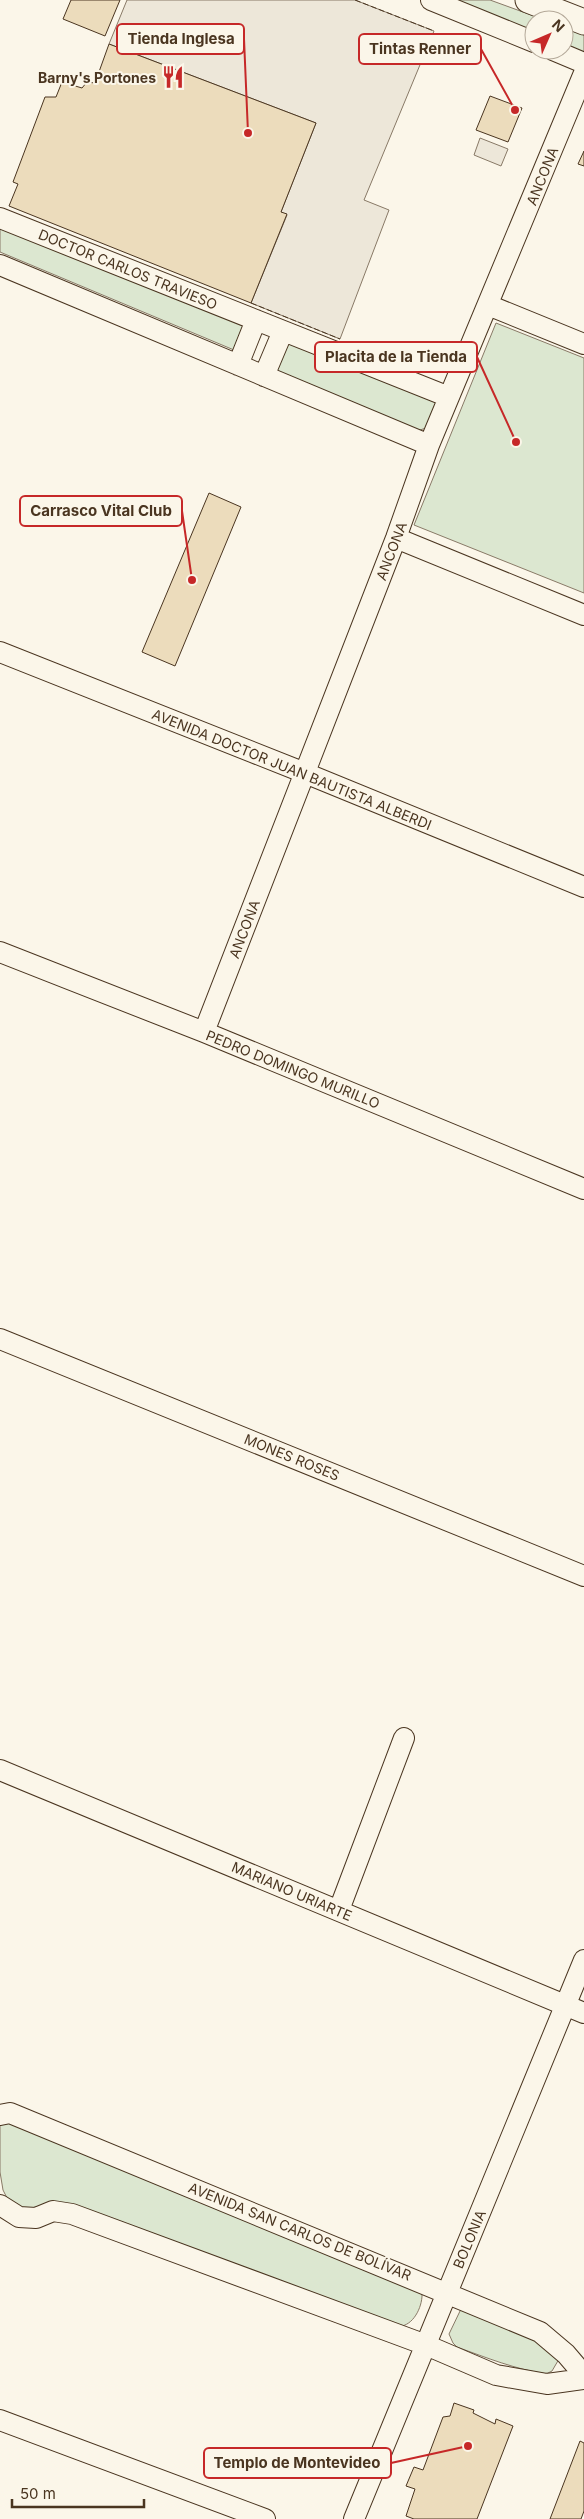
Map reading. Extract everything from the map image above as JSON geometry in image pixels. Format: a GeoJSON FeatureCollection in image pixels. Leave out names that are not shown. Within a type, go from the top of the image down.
{"type":"FeatureCollection","features":[{"type":"Feature","properties":{"kind":"main road"},"geometry":{"type":"LineString","coordinates":[[528,0],[584,22]]}},
{"type":"Feature","properties":{"kind":"street"},"geometry":{"type":"LineString","coordinates":[[431,0],[524,38]]}},
{"type":"Feature","properties":{"kind":"street","name":"ANCONA"},"geometry":{"type":"LineString","coordinates":[[204,1032],[396,538],[429,445],[584,74]]}},
{"type":"Feature","properties":{"kind":"street","name":"DOCTOR CARLOS TRAVIESO"},"geometry":{"type":"LineString","coordinates":[[0,218],[450,397]]}},
{"type":"Feature","properties":{"kind":"street"},"geometry":{"type":"LineString","coordinates":[[0,265],[429,445]]}},
{"type":"Feature","properties":{"kind":"street"},"geometry":{"type":"LineString","coordinates":[[488,305],[584,344]]}},
{"type":"Feature","properties":{"kind":"street"},"geometry":{"type":"LineString","coordinates":[[238,365],[256,320]]}},
{"type":"Feature","properties":{"kind":"street"},"geometry":{"type":"LineString","coordinates":[[264,376],[283,330]]}},
{"type":"Feature","properties":{"kind":"street"},"geometry":{"type":"LineString","coordinates":[[396,538],[584,615]]}},
{"type":"Feature","properties":{"kind":"street","name":"AVENIDA DOCTOR JUAN BAUTISTA ALBERDI"},"geometry":{"type":"LineString","coordinates":[[0,652],[305,772],[584,887]]}},
{"type":"Feature","properties":{"kind":"street","name":"PEDRO DOMINGO MURILLO"},"geometry":{"type":"LineString","coordinates":[[0,952],[204,1032],[584,1189]]}},
{"type":"Feature","properties":{"kind":"street","name":"MONES ROSES"},"geometry":{"type":"LineString","coordinates":[[0,1339],[584,1576]]}},
{"type":"Feature","properties":{"kind":"street"},"geometry":{"type":"LineString","coordinates":[[339,1910],[404,1738]]}},
{"type":"Feature","properties":{"kind":"street","name":"MARIANO URIARTE"},"geometry":{"type":"LineString","coordinates":[[0,1770],[575,2009]]}},
{"type":"Feature","properties":{"kind":"street","name":"BOLONIA"},"geometry":{"type":"LineString","coordinates":[[354,2519],[447,2292],[575,2009],[584,1960]]}},
{"type":"Feature","properties":{"kind":"street","name":"AVENIDA SAN CARLOS DE BOLÍVAR"},"geometry":{"type":"LineString","coordinates":[[0,2115],[10,2113],[540,2332],[566,2354],[584,2376]]}},
{"type":"Feature","properties":{"kind":"street"},"geometry":{"type":"LineString","coordinates":[[0,2205],[19,2217],[36,2218],[53,2212],[72,2214],[426,2345],[504,2376],[547,2384],[584,2380]]}},
{"type":"Feature","properties":{"kind":"street"},"geometry":{"type":"LineString","coordinates":[[0,2420],[265,2519]]}},
{"type":"Feature","properties":{"kind":"green space"},"geometry":{"type":"Polygon","coordinates":[[[453,0],[490,0],[524,12],[524,29],[453,0]]]}},
{"type":"Feature","properties":{"kind":"green space"},"geometry":{"type":"Polygon","coordinates":[[[574,31],[584,35],[584,53],[574,49],[574,31]]]}},
{"type":"Feature","properties":{"kind":"green space"},"geometry":{"type":"Polygon","coordinates":[[[0,226],[245,321],[234,350],[0,252],[0,226]]]}},
{"type":"Feature","properties":{"kind":"green space"},"geometry":{"type":"Polygon","coordinates":[[[496,323],[584,358],[584,593],[414,525],[496,323]]]}},
{"type":"Feature","properties":{"kind":"green space"},"geometry":{"type":"Polygon","coordinates":[[[288,338],[430,391],[437,404],[426,428],[417,431],[277,371],[288,338]]]}},
{"type":"Feature","properties":{"kind":"green space"},"geometry":{"type":"Polygon","coordinates":[[[2,2120],[422,2292],[417,2313],[411,2321],[402,2326],[95,2213],[18,2207],[7,2198],[3,2190],[0,2172],[0,2121],[2,2120]]]}},
{"type":"Feature","properties":{"kind":"green space"},"geometry":{"type":"Polygon","coordinates":[[[461,2309],[517,2325],[559,2359],[552,2371],[546,2374],[523,2369],[457,2347],[449,2334],[461,2309]]]}},
{"type":"Feature","properties":{"kind":"shaded area"},"geometry":{"type":"Polygon","coordinates":[[[127,0],[355,0],[434,31],[364,200],[389,210],[340,339],[251,303],[287,215],[281,212],[316,123],[109,44],[127,0]]]}},
{"type":"Feature","properties":{"kind":"shaded area"},"geometry":{"type":"Polygon","coordinates":[[[480,138],[508,149],[501,166],[474,155],[480,138]]]}},
{"type":"Feature","properties":{"kind":"building"},"geometry":{"type":"Polygon","coordinates":[[[71,0],[120,0],[105,36],[63,19],[71,0]]]}},
{"type":"Feature","properties":{"kind":"building"},"geometry":{"type":"Polygon","coordinates":[[[109,44],[316,123],[281,212],[287,214],[251,303],[9,206],[18,184],[13,182],[45,97],[56,97],[62,82],[82,88],[87,82],[95,83],[109,44]]]}},
{"type":"Feature","properties":{"kind":"building"},"geometry":{"type":"Polygon","coordinates":[[[490,96],[522,108],[508,142],[476,130],[490,96]]]}},
{"type":"Feature","properties":{"kind":"building"},"geometry":{"type":"Polygon","coordinates":[[[584,151],[584,166],[578,164],[584,151]]]}},
{"type":"Feature","properties":{"kind":"building"},"geometry":{"type":"Polygon","coordinates":[[[209,493],[241,507],[175,666],[142,652],[209,493]]]}},
{"type":"Feature","properties":{"kind":"building"},"geometry":{"type":"Polygon","coordinates":[[[454,2403],[474,2410],[473,2413],[495,2424],[496,2419],[513,2426],[477,2519],[414,2519],[406,2516],[415,2489],[406,2486],[414,2467],[423,2470],[443,2417],[450,2416],[454,2403]]]}},
{"type":"Feature","properties":{"kind":"building"},"geometry":{"type":"Polygon","coordinates":[[[580,2441],[584,2443],[584,2511],[581,2519],[550,2519],[580,2441]]]}},
{"type":"Feature","properties":{"kind":"fence"},"geometry":{"type":"LineString","coordinates":[[355,0],[434,31]]}},
{"type":"Feature","properties":{"kind":"fence"},"geometry":{"type":"LineString","coordinates":[[251,303],[340,339]]}},
{"type":"Feature","properties":{"kind":"place","name":"Barny's Portones"},"geometry":{"type":"Point","coordinates":[173,77]}},
{"type":"Feature","properties":{"kind":"place","name":"Tintas Renner"},"geometry":{"type":"Point","coordinates":[515,110]}},
{"type":"Feature","properties":{"kind":"place","name":"Tienda Inglesa"},"geometry":{"type":"Point","coordinates":[248,133]}},
{"type":"Feature","properties":{"kind":"place","name":"Placita de la Tienda"},"geometry":{"type":"Point","coordinates":[516,442]}},
{"type":"Feature","properties":{"kind":"place","name":"Carrasco Vital Club"},"geometry":{"type":"Point","coordinates":[192,580]}},
{"type":"Feature","properties":{"kind":"place","name":"Templo de Montevideo"},"geometry":{"type":"Point","coordinates":[468,2446]}}]}
